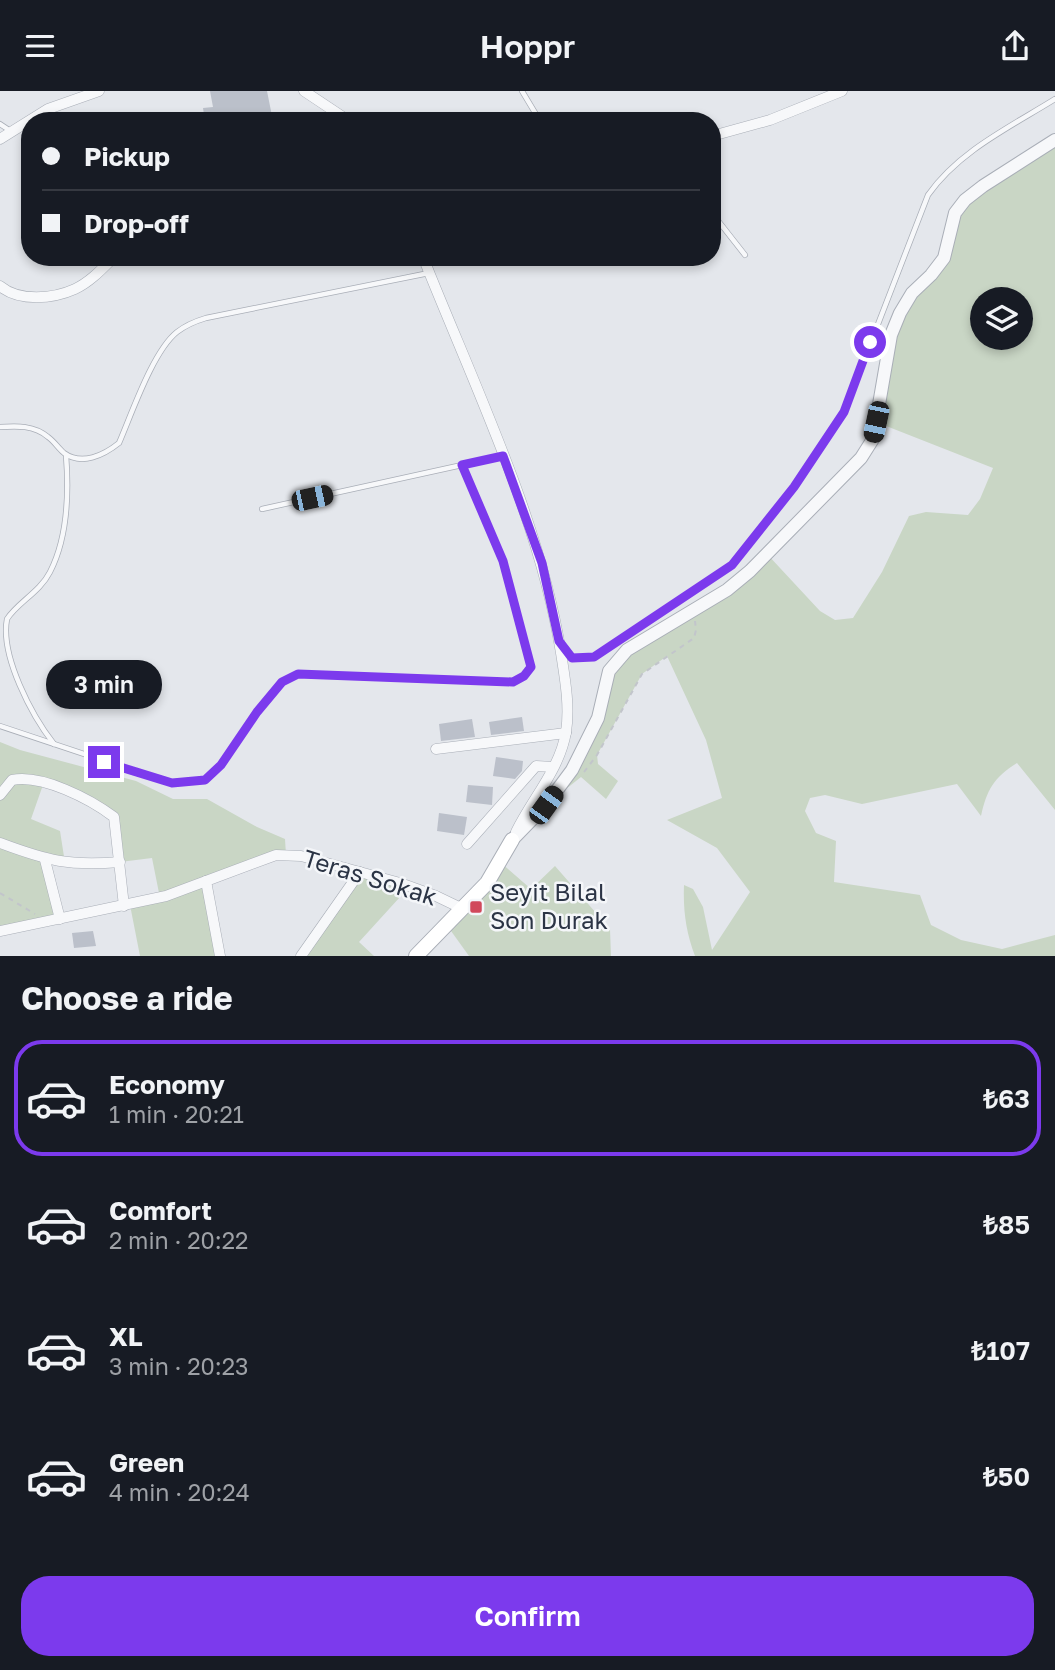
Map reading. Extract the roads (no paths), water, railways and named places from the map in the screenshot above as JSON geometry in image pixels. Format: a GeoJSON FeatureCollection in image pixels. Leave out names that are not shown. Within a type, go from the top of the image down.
{"type":"FeatureCollection","features":[{"type":"Feature","properties":{"kind":"main road"},"geometry":{"type":"LineString","coordinates":[[416,956],[487,883],[512,840]]}},
{"type":"Feature","properties":{"kind":"street"},"geometry":{"type":"LineString","coordinates":[[43,112],[75,95],[99,91]]}},
{"type":"Feature","properties":{"kind":"street"},"geometry":{"type":"LineString","coordinates":[[304,91],[336,112]]}},
{"type":"Feature","properties":{"kind":"street"},"geometry":{"type":"LineString","coordinates":[[721,134],[770,120],[842,91]]}},
{"type":"Feature","properties":{"kind":"street"},"geometry":{"type":"LineString","coordinates":[[0,139],[21,125]]}},
{"type":"Feature","properties":{"kind":"street"},"geometry":{"type":"LineString","coordinates":[[512,840],[546,805],[572,770],[598,717],[609,671],[627,650],[727,590],[750,571],[861,458],[873,439],[891,335],[912,293],[944,258],[955,213],[965,200],[983,186],[1055,139]]}},
{"type":"Feature","properties":{"kind":"street"},"geometry":{"type":"LineString","coordinates":[[0,286],[18,296],[46,297],[74,289],[106,266]]}},
{"type":"Feature","properties":{"kind":"street"},"geometry":{"type":"LineString","coordinates":[[426,266],[503,456],[542,563],[559,641],[568,705],[566,733],[553,767],[512,840]]}},
{"type":"Feature","properties":{"kind":"street"},"geometry":{"type":"LineString","coordinates":[[436,749],[566,733]]}},
{"type":"Feature","properties":{"kind":"street"},"geometry":{"type":"LineString","coordinates":[[467,844],[536,766],[553,767]]}},
{"type":"Feature","properties":{"kind":"street"},"geometry":{"type":"LineString","coordinates":[[0,795],[12,780],[25,778],[43,782],[97,805],[114,817],[124,906]]}},
{"type":"Feature","properties":{"kind":"street"},"geometry":{"type":"LineString","coordinates":[[0,843],[45,860],[89,864],[120,862]]}},
{"type":"Feature","properties":{"kind":"street","name":"Teras Sokak"},"geometry":{"type":"LineString","coordinates":[[206,881],[276,855],[301,856],[400,883],[461,908]]}},
{"type":"Feature","properties":{"kind":"street"},"geometry":{"type":"LineString","coordinates":[[45,860],[55,920]]}},
{"type":"Feature","properties":{"kind":"street"},"geometry":{"type":"LineString","coordinates":[[301,956],[360,872]]}},
{"type":"Feature","properties":{"kind":"street"},"geometry":{"type":"LineString","coordinates":[[0,931],[166,896],[206,881],[220,956]]}},
{"type":"Feature","properties":{"kind":"lane"},"geometry":{"type":"LineString","coordinates":[[522,91],[535,112]]}},
{"type":"Feature","properties":{"kind":"lane"},"geometry":{"type":"LineString","coordinates":[[559,641],[572,658],[594,657],[732,565],[794,487],[844,412],[928,195],[941,176],[969,153],[1055,99]]}},
{"type":"Feature","properties":{"kind":"lane"},"geometry":{"type":"LineString","coordinates":[[0,124],[10,131]]}},
{"type":"Feature","properties":{"kind":"lane"},"geometry":{"type":"LineString","coordinates":[[721,224],[745,255]]}},
{"type":"Feature","properties":{"kind":"lane"},"geometry":{"type":"LineString","coordinates":[[0,427],[31,428],[47,436],[65,454],[75,459],[94,458],[107,453],[119,443],[162,347],[187,325],[206,318],[429,273]]}},
{"type":"Feature","properties":{"kind":"lane"},"geometry":{"type":"LineString","coordinates":[[55,745],[15,687],[3,656],[1,635],[8,618],[34,594],[50,572],[61,541],[68,482],[65,454]]}},
{"type":"Feature","properties":{"kind":"lane"},"geometry":{"type":"LineString","coordinates":[[262,509],[503,456]]}},
{"type":"Feature","properties":{"kind":"lane"},"geometry":{"type":"LineString","coordinates":[[0,726],[172,783],[205,780],[221,765],[257,712],[282,682],[298,674],[513,682],[524,676],[531,667],[503,561],[462,465]]}},
{"type":"Feature","properties":{"kind":"place","name":"Seyit Bilal Son Durak"},"geometry":{"type":"Point","coordinates":[476,907]}}]}
